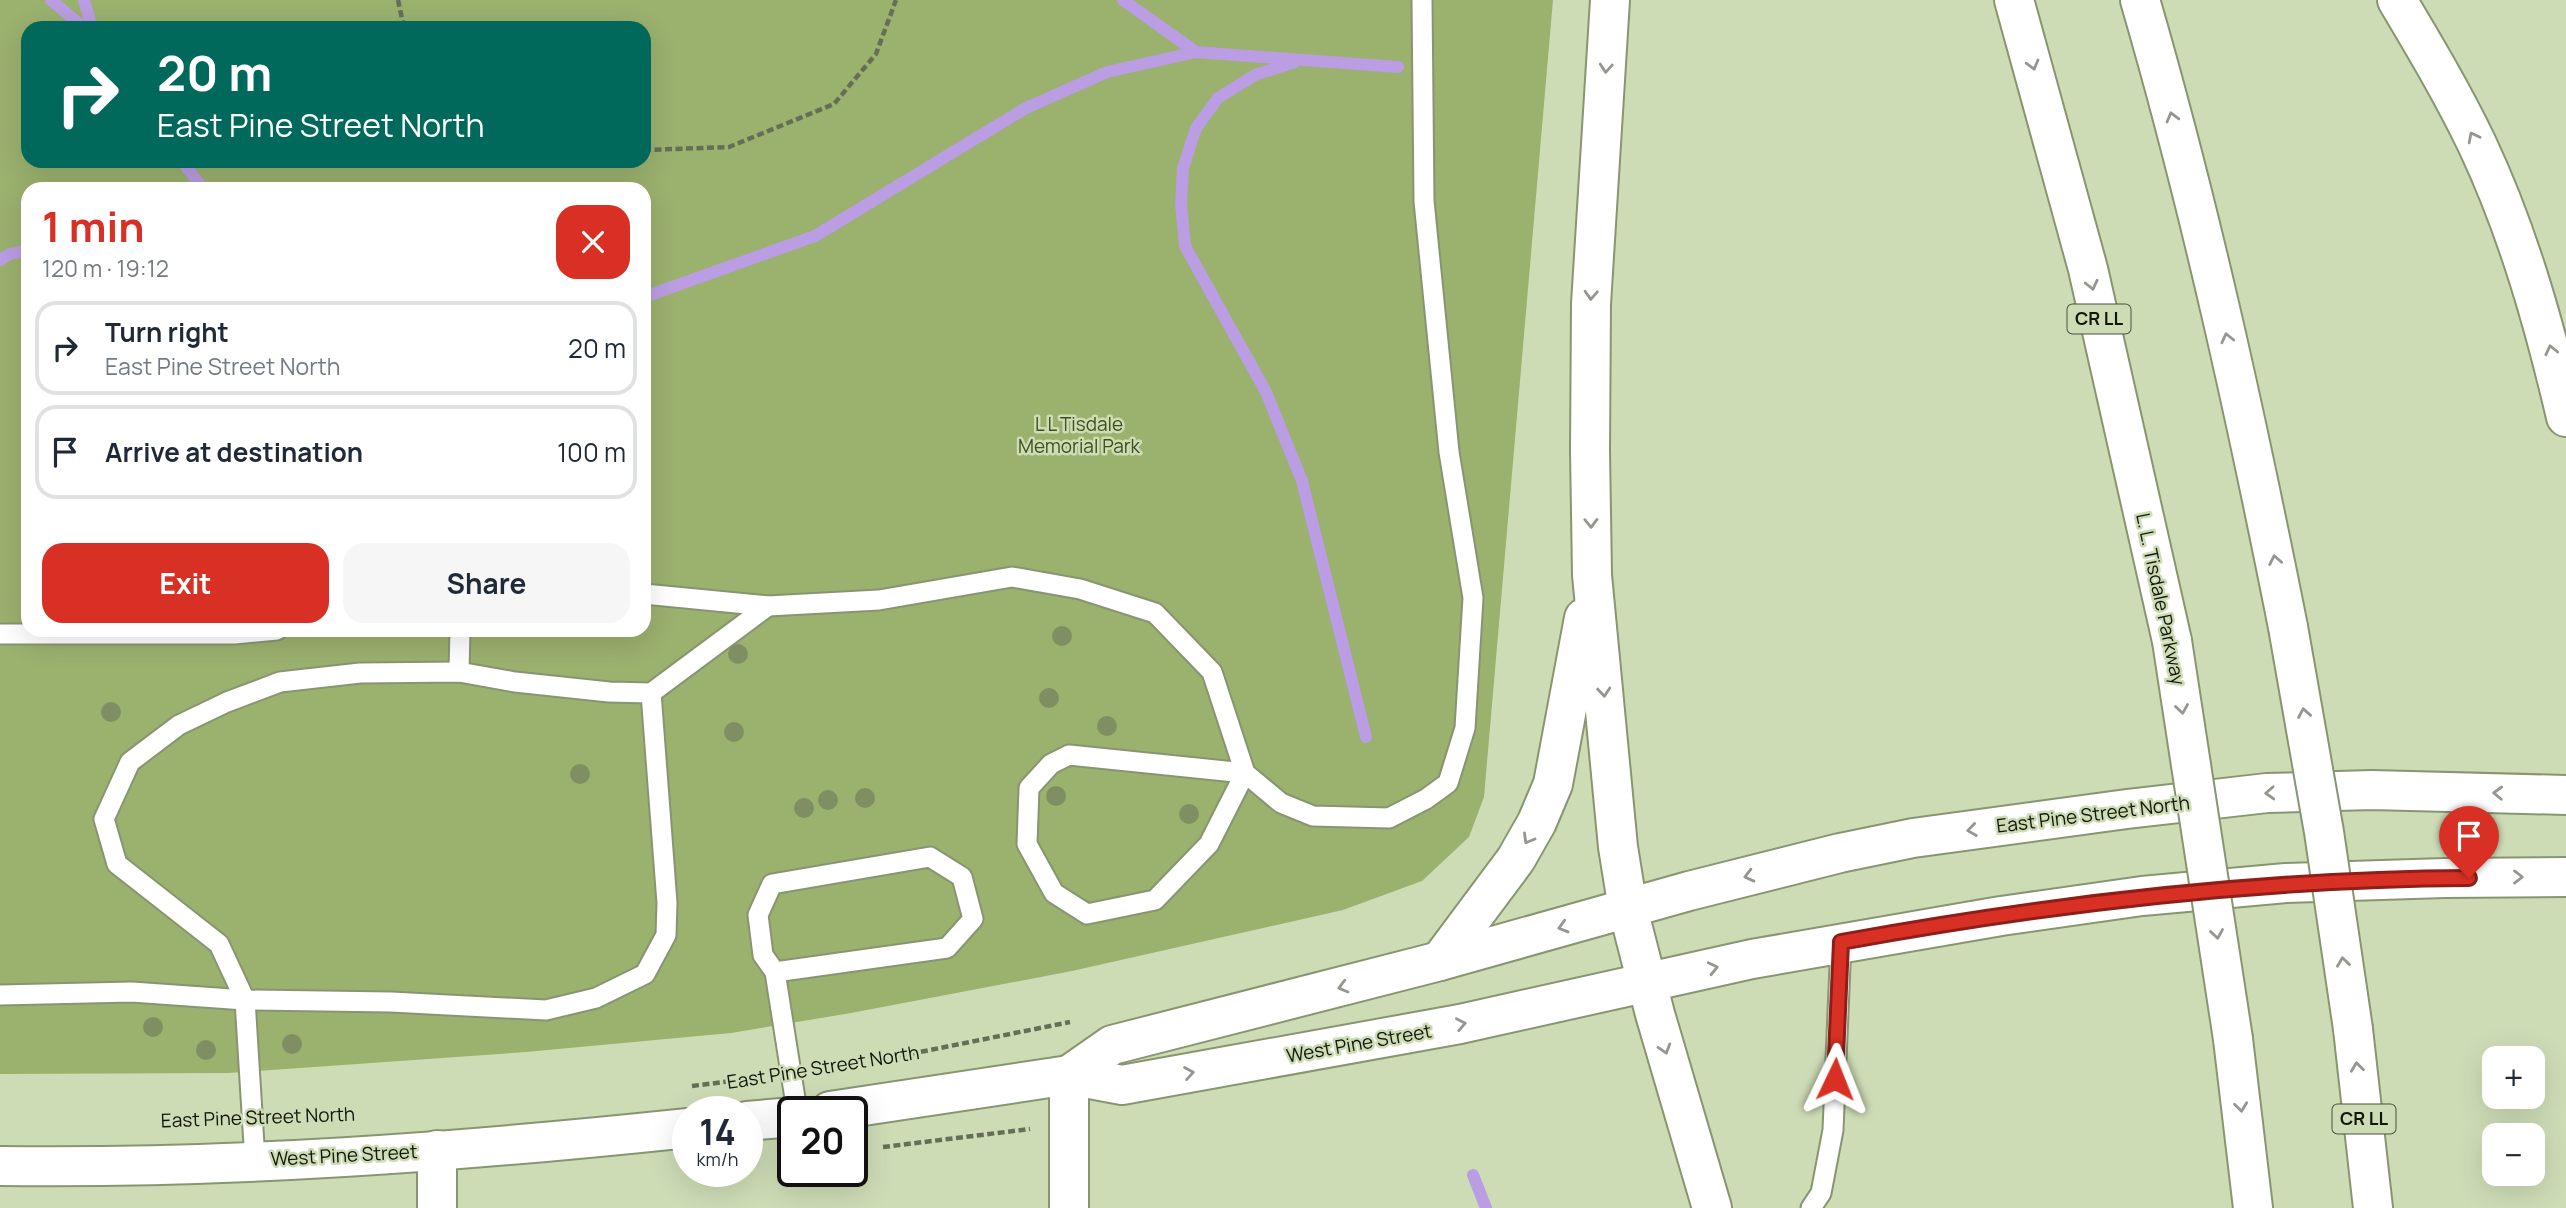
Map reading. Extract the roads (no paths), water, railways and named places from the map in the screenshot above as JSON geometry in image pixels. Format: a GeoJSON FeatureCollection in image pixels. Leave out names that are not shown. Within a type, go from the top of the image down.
{"type":"FeatureCollection","features":[{"type":"Feature","properties":{"kind":"main road"},"geometry":{"type":"LineString","coordinates":[[1610,0],[1591,304],[1592,575],[1618,846],[1628,909],[1712,1208]]}},
{"type":"Feature","properties":{"kind":"main road","name":"L. L. Tisdale Parkway"},"geometry":{"type":"LineString","coordinates":[[2014,0],[2088,269],[2172,641],[2233,1040],[2253,1208]]}},
{"type":"Feature","properties":{"kind":"main road","name":"CR LL"},"geometry":{"type":"LineString","coordinates":[[2140,0],[2205,243],[2248,431],[2288,627],[2324,832],[2353,1029],[2373,1208]]}},
{"type":"Feature","properties":{"kind":"main road"},"geometry":{"type":"LineString","coordinates":[[2397,0],[2428,51],[2477,145],[2517,240],[2547,334],[2566,416]]}},
{"type":"Feature","properties":{"kind":"main road"},"geometry":{"type":"LineString","coordinates":[[1440,961],[1516,859],[1537,822],[1553,784],[1592,575]]}},
{"type":"Feature","properties":{"kind":"main road","name":"East Pine Street North"},"geometry":{"type":"LineString","coordinates":[[1628,909],[1840,853],[1913,838],[2127,809],[2267,793],[2372,790],[2566,795]]}},
{"type":"Feature","properties":{"kind":"main road"},"geometry":{"type":"LineString","coordinates":[[1647,983],[1841,942],[1974,920],[2143,897],[2286,883],[2566,877]]}},
{"type":"Feature","properties":{"kind":"main road","name":"West Pine Street"},"geometry":{"type":"LineString","coordinates":[[1069,1075],[1112,1045],[1440,961],[1628,909]]}},
{"type":"Feature","properties":{"kind":"main road","name":"West Pine Street"},"geometry":{"type":"LineString","coordinates":[[868,1105],[1069,1075],[1122,1085],[1460,1024],[1647,983]]}},
{"type":"Feature","properties":{"kind":"main road"},"geometry":{"type":"LineString","coordinates":[[1069,1075],[1069,1208]]}},
{"type":"Feature","properties":{"kind":"main road","name":"West Pine Street"},"geometry":{"type":"LineString","coordinates":[[0,1166],[255,1160],[551,1142],[672,1130]]}},
{"type":"Feature","properties":{"kind":"main road"},"geometry":{"type":"LineString","coordinates":[[437,1150],[437,1208]]}},
{"type":"Feature","properties":{"kind":"lane"},"geometry":{"type":"LineString","coordinates":[[651,595],[768,606],[879,600],[1012,577],[1080,589],[1155,613],[1212,672],[1245,773],[1281,803],[1313,816],[1389,818],[1426,799],[1448,783],[1465,727],[1473,598],[1449,452],[1424,201],[1422,0]]}},
{"type":"Feature","properties":{"kind":"lane"},"geometry":{"type":"LineString","coordinates":[[255,1160],[245,1000],[219,944],[117,864],[104,819],[130,762],[179,725],[227,702],[280,682],[360,673],[459,672],[608,692],[651,693],[768,606]]}},
{"type":"Feature","properties":{"kind":"lane"},"geometry":{"type":"LineString","coordinates":[[0,635],[21,635]]}},
{"type":"Feature","properties":{"kind":"lane"},"geometry":{"type":"LineString","coordinates":[[459,672],[460,637]]}},
{"type":"Feature","properties":{"kind":"lane"},"geometry":{"type":"LineString","coordinates":[[0,995],[132,992],[245,1000],[391,1002],[546,1010],[596,998],[645,974],[666,935],[667,903],[651,693]]}},
{"type":"Feature","properties":{"kind":"lane"},"geometry":{"type":"LineString","coordinates":[[1069,755],[1245,773],[1209,845],[1155,900],[1087,914],[1054,893],[1027,845],[1030,788],[1051,764],[1069,755]]}},
{"type":"Feature","properties":{"kind":"lane"},"geometry":{"type":"LineString","coordinates":[[775,972],[947,948],[973,919],[962,877],[930,858],[772,884],[758,915],[763,955],[775,972],[795,1096]]}},
{"type":"Feature","properties":{"kind":"lane"},"geometry":{"type":"LineString","coordinates":[[1811,1208],[1821,1193],[1833,1130],[1841,942]]}},
{"type":"Feature","properties":{"kind":"waterway"},"geometry":{"type":"LineString","coordinates":[[51,0],[76,21]]}},
{"type":"Feature","properties":{"kind":"waterway"},"geometry":{"type":"LineString","coordinates":[[84,0],[90,21]]}},
{"type":"Feature","properties":{"kind":"waterway"},"geometry":{"type":"LineString","coordinates":[[1123,0],[1196,52]]}},
{"type":"Feature","properties":{"kind":"waterway"},"geometry":{"type":"LineString","coordinates":[[651,295],[815,236],[1026,108],[1107,72],[1196,52],[1398,67]]}},
{"type":"Feature","properties":{"kind":"waterway"},"geometry":{"type":"LineString","coordinates":[[1295,62],[1255,75],[1218,98],[1196,128],[1183,168],[1181,204],[1185,246],[1266,392],[1302,481],[1366,737]]}},
{"type":"Feature","properties":{"kind":"waterway"},"geometry":{"type":"LineString","coordinates":[[187,168],[198,182]]}},
{"type":"Feature","properties":{"kind":"waterway"},"geometry":{"type":"LineString","coordinates":[[0,260],[21,252]]}},
{"type":"Feature","properties":{"kind":"waterway"},"geometry":{"type":"LineString","coordinates":[[1473,1175],[1486,1208]]}},
{"type":"Feature","properties":{"kind":"park label","name":"L L Tisdale Memorial Park"},"geometry":{"type":"Point","coordinates":[1079,435]}}]}
